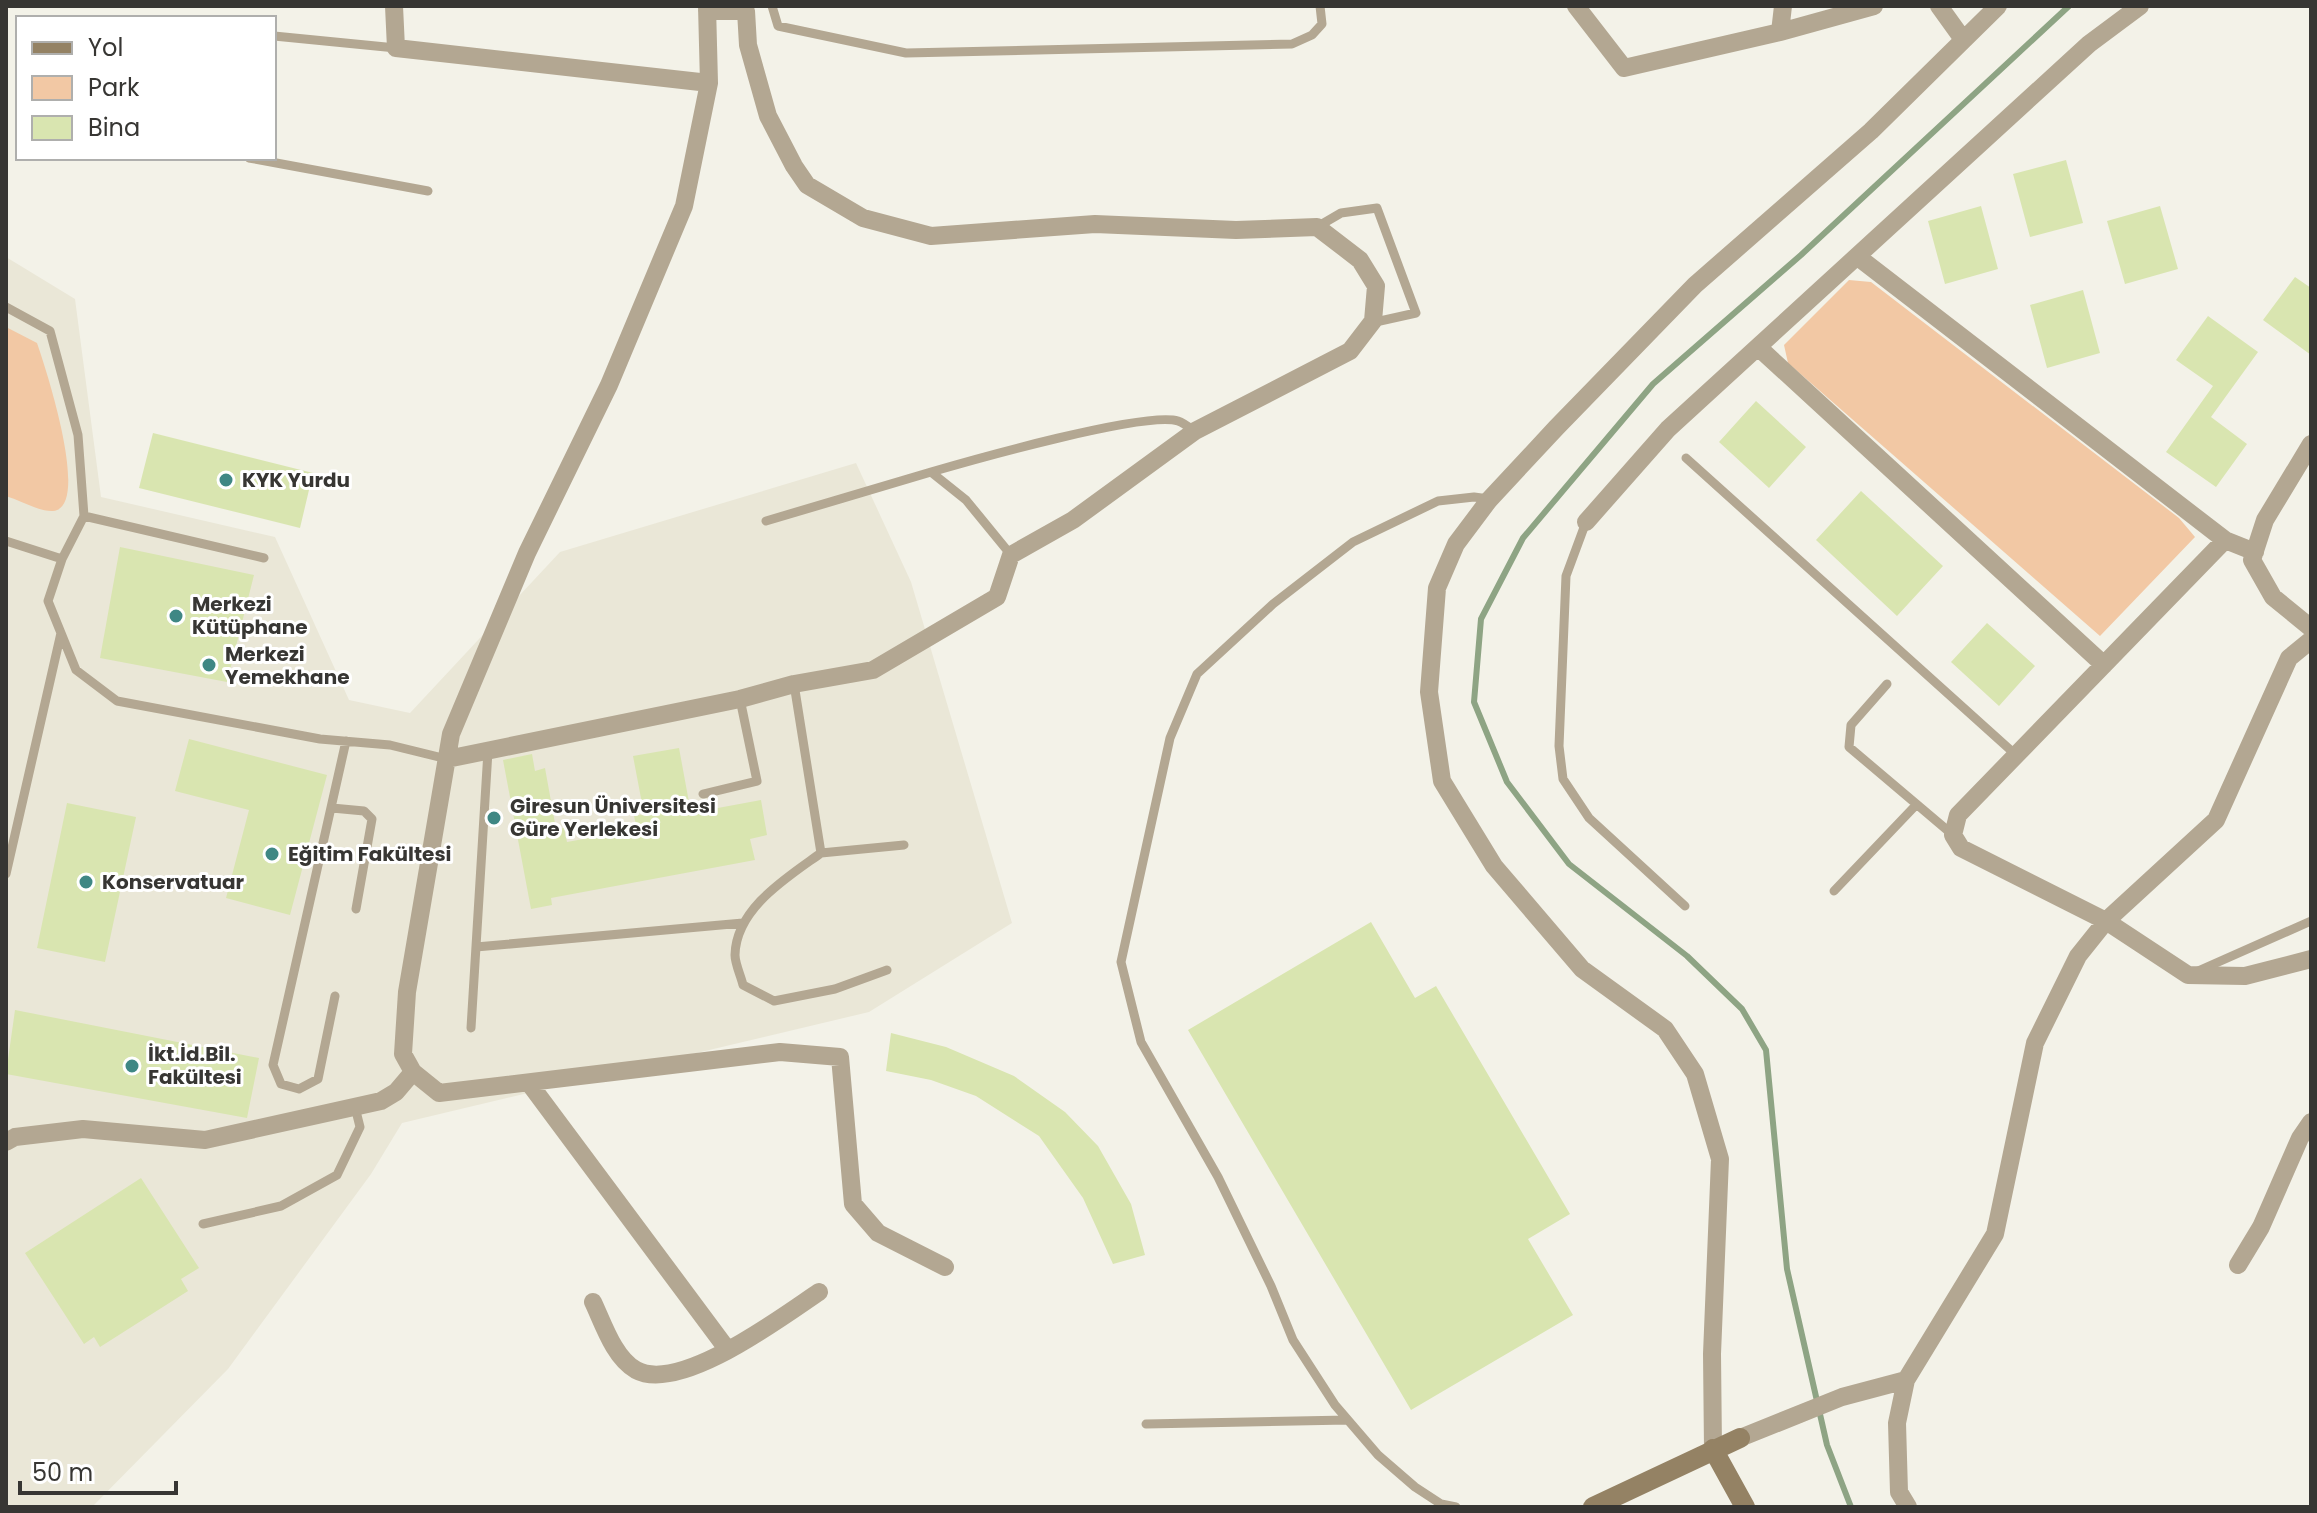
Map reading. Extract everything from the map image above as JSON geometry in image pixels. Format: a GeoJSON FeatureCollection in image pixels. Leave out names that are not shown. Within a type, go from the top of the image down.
{"type":"FeatureCollection","features":[{"type":"Feature","properties":{"kind":"street"},"geometry":{"type":"LineString","coordinates":[[394,6],[396,48],[709,83]]}},
{"type":"Feature","properties":{"kind":"street"},"geometry":{"type":"LineString","coordinates":[[1576,6],[1624,68],[1780,32],[1874,6]]}},
{"type":"Feature","properties":{"kind":"street"},"geometry":{"type":"LineString","coordinates":[[1780,32],[1783,6]]}},
{"type":"Feature","properties":{"kind":"street"},"geometry":{"type":"LineString","coordinates":[[1939,6],[1962,38]]}},
{"type":"Feature","properties":{"kind":"street"},"geometry":{"type":"LineString","coordinates":[[1745,1507],[1713,1449],[1712,1354],[1720,1159],[1695,1074],[1665,1029],[1582,969],[1494,866],[1442,781],[1429,692],[1437,588],[1456,544],[1489,500],[1695,285],[1871,131],[1962,38],[1998,6]]}},
{"type":"Feature","properties":{"kind":"street"},"geometry":{"type":"LineString","coordinates":[[1586,522],[1668,429],[2089,44],[2140,6]]}},
{"type":"Feature","properties":{"kind":"street"},"geometry":{"type":"LineString","coordinates":[[447,759],[740,699],[794,684],[873,670],[997,597],[1011,555],[1073,520],[1195,431],[1350,351],[1371,323],[1376,286],[1360,260],[1317,227],[1236,230],[1095,224],[931,236],[863,218],[807,185],[794,166],[768,116],[748,45],[746,11],[707,8],[709,83],[684,206],[609,385],[527,553],[451,734],[407,992],[403,1054],[413,1072],[439,1093],[780,1052],[840,1057],[853,1204],[878,1233],[945,1267]]}},
{"type":"Feature","properties":{"kind":"street"},"geometry":{"type":"LineString","coordinates":[[1858,257],[2225,540],[2255,552]]}},
{"type":"Feature","properties":{"kind":"street"},"geometry":{"type":"LineString","coordinates":[[1758,347],[2104,665]]}},
{"type":"Feature","properties":{"kind":"street"},"geometry":{"type":"LineString","coordinates":[[2311,444],[2265,520],[2252,560],[2273,597],[2311,628]]}},
{"type":"Feature","properties":{"kind":"street"},"geometry":{"type":"LineString","coordinates":[[2225,540],[1958,815],[1953,835],[1961,848],[2106,921],[2188,975],[2245,976],[2311,959]]}},
{"type":"Feature","properties":{"kind":"street"},"geometry":{"type":"LineString","coordinates":[[1908,1507],[1899,1492],[1897,1423],[1906,1380],[1995,1234],[2035,1043],[2078,956],[2106,921],[2216,820],[2289,658],[2311,640]]}},
{"type":"Feature","properties":{"kind":"street"},"geometry":{"type":"LineString","coordinates":[[6,1142],[15,1137],[83,1129],[205,1140],[381,1101],[396,1092],[413,1072]]}},
{"type":"Feature","properties":{"kind":"street"},"geometry":{"type":"LineString","coordinates":[[529,1083],[727,1349]]}},
{"type":"Feature","properties":{"kind":"street"},"geometry":{"type":"LineString","coordinates":[[2238,1265],[2261,1227],[2300,1138],[2311,1122]]}},
{"type":"Feature","properties":{"kind":"street"},"geometry":{"type":"LineString","coordinates":[[593,1302],[617,1349],[636,1370],[664,1374],[701,1364],[819,1292]]}},
{"type":"Feature","properties":{"kind":"street"},"geometry":{"type":"LineString","coordinates":[[1593,1507],[1740,1438],[1842,1397],[1906,1380]]}},
{"type":"Feature","properties":{"kind":"lane"},"geometry":{"type":"LineString","coordinates":[[772,6],[778,26],[906,53],[1292,44],[1312,35],[1322,24],[1320,6]]}},
{"type":"Feature","properties":{"kind":"lane"},"geometry":{"type":"LineString","coordinates":[[276,36],[396,48]]}},
{"type":"Feature","properties":{"kind":"lane"},"geometry":{"type":"LineString","coordinates":[[260,160],[428,191]]}},
{"type":"Feature","properties":{"kind":"lane"},"geometry":{"type":"LineString","coordinates":[[1317,227],[1341,213],[1377,208],[1416,313],[1371,323]]}},
{"type":"Feature","properties":{"kind":"lane"},"geometry":{"type":"LineString","coordinates":[[6,307],[50,331],[78,435],[84,516],[62,559],[48,601],[76,670],[117,701],[346,741],[390,745],[447,759]]}},
{"type":"Feature","properties":{"kind":"lane"},"geometry":{"type":"LineString","coordinates":[[766,521],[1002,452],[1150,421],[1178,421],[1195,431]]}},
{"type":"Feature","properties":{"kind":"lane"},"geometry":{"type":"LineString","coordinates":[[1686,458],[2016,755]]}},
{"type":"Feature","properties":{"kind":"lane"},"geometry":{"type":"LineString","coordinates":[[931,472],[966,500],[1011,555]]}},
{"type":"Feature","properties":{"kind":"lane"},"geometry":{"type":"LineString","coordinates":[[1456,1507],[1441,1504],[1415,1487],[1378,1455],[1348,1420],[1293,1340],[1271,1286],[1218,1177],[1141,1042],[1121,962],[1170,738],[1197,674],[1273,604],[1353,542],[1438,501],[1474,497],[1489,500]]}},
{"type":"Feature","properties":{"kind":"lane"},"geometry":{"type":"LineString","coordinates":[[84,516],[264,558]]}},
{"type":"Feature","properties":{"kind":"lane"},"geometry":{"type":"LineString","coordinates":[[1586,522],[1566,576],[1559,746],[1563,779],[1589,818],[1685,906]]}},
{"type":"Feature","properties":{"kind":"lane"},"geometry":{"type":"LineString","coordinates":[[6,541],[62,559]]}},
{"type":"Feature","properties":{"kind":"lane"},"geometry":{"type":"LineString","coordinates":[[6,874],[61,633]]}},
{"type":"Feature","properties":{"kind":"lane"},"geometry":{"type":"LineString","coordinates":[[794,684],[821,853]]}},
{"type":"Feature","properties":{"kind":"lane"},"geometry":{"type":"LineString","coordinates":[[1887,684],[1851,725],[1849,747],[1953,835]]}},
{"type":"Feature","properties":{"kind":"lane"},"geometry":{"type":"LineString","coordinates":[[703,794],[757,781],[740,699]]}},
{"type":"Feature","properties":{"kind":"lane"},"geometry":{"type":"LineString","coordinates":[[335,996],[318,1079],[299,1089],[281,1084],[273,1065],[346,741]]}},
{"type":"Feature","properties":{"kind":"lane"},"geometry":{"type":"LineString","coordinates":[[471,1028],[488,751]]}},
{"type":"Feature","properties":{"kind":"lane"},"geometry":{"type":"LineString","coordinates":[[1834,891],[1916,805]]}},
{"type":"Feature","properties":{"kind":"lane"},"geometry":{"type":"LineString","coordinates":[[332,808],[364,811],[372,819],[356,909]]}},
{"type":"Feature","properties":{"kind":"lane"},"geometry":{"type":"LineString","coordinates":[[887,970],[835,989],[774,1001],[743,985],[735,955],[743,923],[776,886],[821,853],[904,845]]}},
{"type":"Feature","properties":{"kind":"lane"},"geometry":{"type":"LineString","coordinates":[[2188,975],[2311,921]]}},
{"type":"Feature","properties":{"kind":"lane"},"geometry":{"type":"LineString","coordinates":[[476,947],[743,923]]}},
{"type":"Feature","properties":{"kind":"lane"},"geometry":{"type":"LineString","coordinates":[[203,1224],[281,1206],[337,1175],[360,1127],[355,1107]]}},
{"type":"Feature","properties":{"kind":"lane"},"geometry":{"type":"LineString","coordinates":[[1146,1424],[1348,1420]]}},
{"type":"Feature","properties":{"kind":"shaded area","name":"Giresun Üniversitesi Güre Yerlekesi"},"geometry":{"type":"Polygon","coordinates":[[[6,257],[75,299],[101,497],[275,537],[349,700],[410,713],[560,552],[856,463],[911,582],[1012,923],[869,1012],[402,1123],[371,1174],[228,1369],[92,1507],[6,1507],[6,257]]]}},
{"type":"Feature","properties":{"kind":"green space"},"geometry":{"type":"Polygon","coordinates":[[[1849,280],[1871,282],[2179,518],[2195,537],[2100,636],[1788,363],[1784,345],[1849,280]]]}},
{"type":"Feature","properties":{"kind":"green space"},"geometry":{"type":"Polygon","coordinates":[[[6,327],[37,343],[56,405],[63,434],[68,487],[64,504],[53,511],[6,496],[6,327]]]}},
{"type":"Feature","properties":{"kind":"building"},"geometry":{"type":"Polygon","coordinates":[[[2066,160],[2083,223],[2030,237],[2013,174],[2066,160]]]}},
{"type":"Feature","properties":{"kind":"building"},"geometry":{"type":"Polygon","coordinates":[[[1981,206],[1998,269],[1945,284],[1928,221],[1981,206]]]}},
{"type":"Feature","properties":{"kind":"building"},"geometry":{"type":"Polygon","coordinates":[[[2160,206],[2178,269],[2125,284],[2107,221],[2160,206]]]}},
{"type":"Feature","properties":{"kind":"building"},"geometry":{"type":"Polygon","coordinates":[[[2295,277],[2311,288],[2311,355],[2263,320],[2295,277]]]}},
{"type":"Feature","properties":{"kind":"building"},"geometry":{"type":"Polygon","coordinates":[[[2083,290],[2100,353],[2047,368],[2030,305],[2083,290]]]}},
{"type":"Feature","properties":{"kind":"building"},"geometry":{"type":"Polygon","coordinates":[[[2208,316],[2258,352],[2211,417],[2247,444],[2216,487],[2166,452],[2213,386],[2176,360],[2208,316]]]}},
{"type":"Feature","properties":{"kind":"building"},"geometry":{"type":"Polygon","coordinates":[[[1756,401],[1806,447],[1769,488],[1719,442],[1756,401]]]}},
{"type":"Feature","properties":{"kind":"building","name":"KYK Yurdu"},"geometry":{"type":"Polygon","coordinates":[[[153,433],[313,473],[300,528],[139,488],[153,433]]]}},
{"type":"Feature","properties":{"kind":"building"},"geometry":{"type":"Polygon","coordinates":[[[1861,491],[1943,566],[1897,616],[1816,540],[1861,491]]]}},
{"type":"Feature","properties":{"kind":"building","name":"Merkezi Kütüphane"},"geometry":{"type":"Polygon","coordinates":[[[120,547],[254,575],[227,682],[100,658],[120,547]]]}},
{"type":"Feature","properties":{"kind":"building"},"geometry":{"type":"Polygon","coordinates":[[[1987,623],[2035,666],[1999,706],[1951,662],[1987,623]]]}},
{"type":"Feature","properties":{"kind":"building","name":"Eğitim Fakültesi"},"geometry":{"type":"Polygon","coordinates":[[[189,739],[327,775],[290,915],[226,898],[249,810],[175,791],[189,739]]]}},
{"type":"Feature","properties":{"kind":"building"},"geometry":{"type":"Polygon","coordinates":[[[679,748],[691,813],[761,800],[767,835],[750,839],[755,860],[551,898],[552,905],[531,909],[503,760],[532,754],[535,771],[545,768],[556,829],[564,828],[567,842],[637,829],[634,816],[644,814],[633,756],[679,748]]]}},
{"type":"Feature","properties":{"kind":"building","name":"Konservatuar"},"geometry":{"type":"Polygon","coordinates":[[[67,803],[136,817],[105,962],[37,948],[67,803]]]}},
{"type":"Feature","properties":{"kind":"building"},"geometry":{"type":"Polygon","coordinates":[[[1371,922],[1415,998],[1436,986],[1570,1214],[1528,1239],[1573,1315],[1411,1410],[1188,1030],[1371,922]]]}},
{"type":"Feature","properties":{"kind":"building","name":"İkt.İd.Bil. Fakültesi"},"geometry":{"type":"Polygon","coordinates":[[[15,1010],[259,1058],[247,1118],[6,1074],[15,1010]]]}},
{"type":"Feature","properties":{"kind":"building"},"geometry":{"type":"Polygon","coordinates":[[[891,1033],[946,1047],[1014,1076],[1065,1112],[1098,1146],[1131,1204],[1145,1255],[1113,1264],[1083,1198],[1039,1136],[976,1096],[931,1080],[886,1071],[891,1033]]]}},
{"type":"Feature","properties":{"kind":"building"},"geometry":{"type":"Polygon","coordinates":[[[141,1178],[199,1268],[181,1279],[188,1291],[100,1347],[94,1337],[84,1344],[25,1253],[141,1178]]]}},
{"type":"Feature","properties":{"kind":"waterway"},"geometry":{"type":"LineString","coordinates":[[1851,1507],[1827,1445],[1787,1269],[1766,1050],[1742,1009],[1687,956],[1569,864],[1507,782],[1474,702],[1481,619],[1523,538],[1653,384],[1801,255],[2069,6]]}},
{"type":"Feature","properties":{"kind":"place","name":"KYK Yurdu"},"geometry":{"type":"Point","coordinates":[226,480]}},
{"type":"Feature","properties":{"kind":"place","name":"Merkezi Kütüphane"},"geometry":{"type":"Point","coordinates":[176,616]}},
{"type":"Feature","properties":{"kind":"place","name":"Merkezi Yemekhane"},"geometry":{"type":"Point","coordinates":[209,665]}},
{"type":"Feature","properties":{"kind":"place","name":"Giresun Üniversitesi Güre Yerlekesi"},"geometry":{"type":"Point","coordinates":[494,818]}},
{"type":"Feature","properties":{"kind":"place","name":"Eğitim Fakültesi"},"geometry":{"type":"Point","coordinates":[272,854]}},
{"type":"Feature","properties":{"kind":"place","name":"Konservatuar"},"geometry":{"type":"Point","coordinates":[86,882]}},
{"type":"Feature","properties":{"kind":"place","name":"İkt.İd.Bil. Fakültesi"},"geometry":{"type":"Point","coordinates":[132,1066]}}]}
